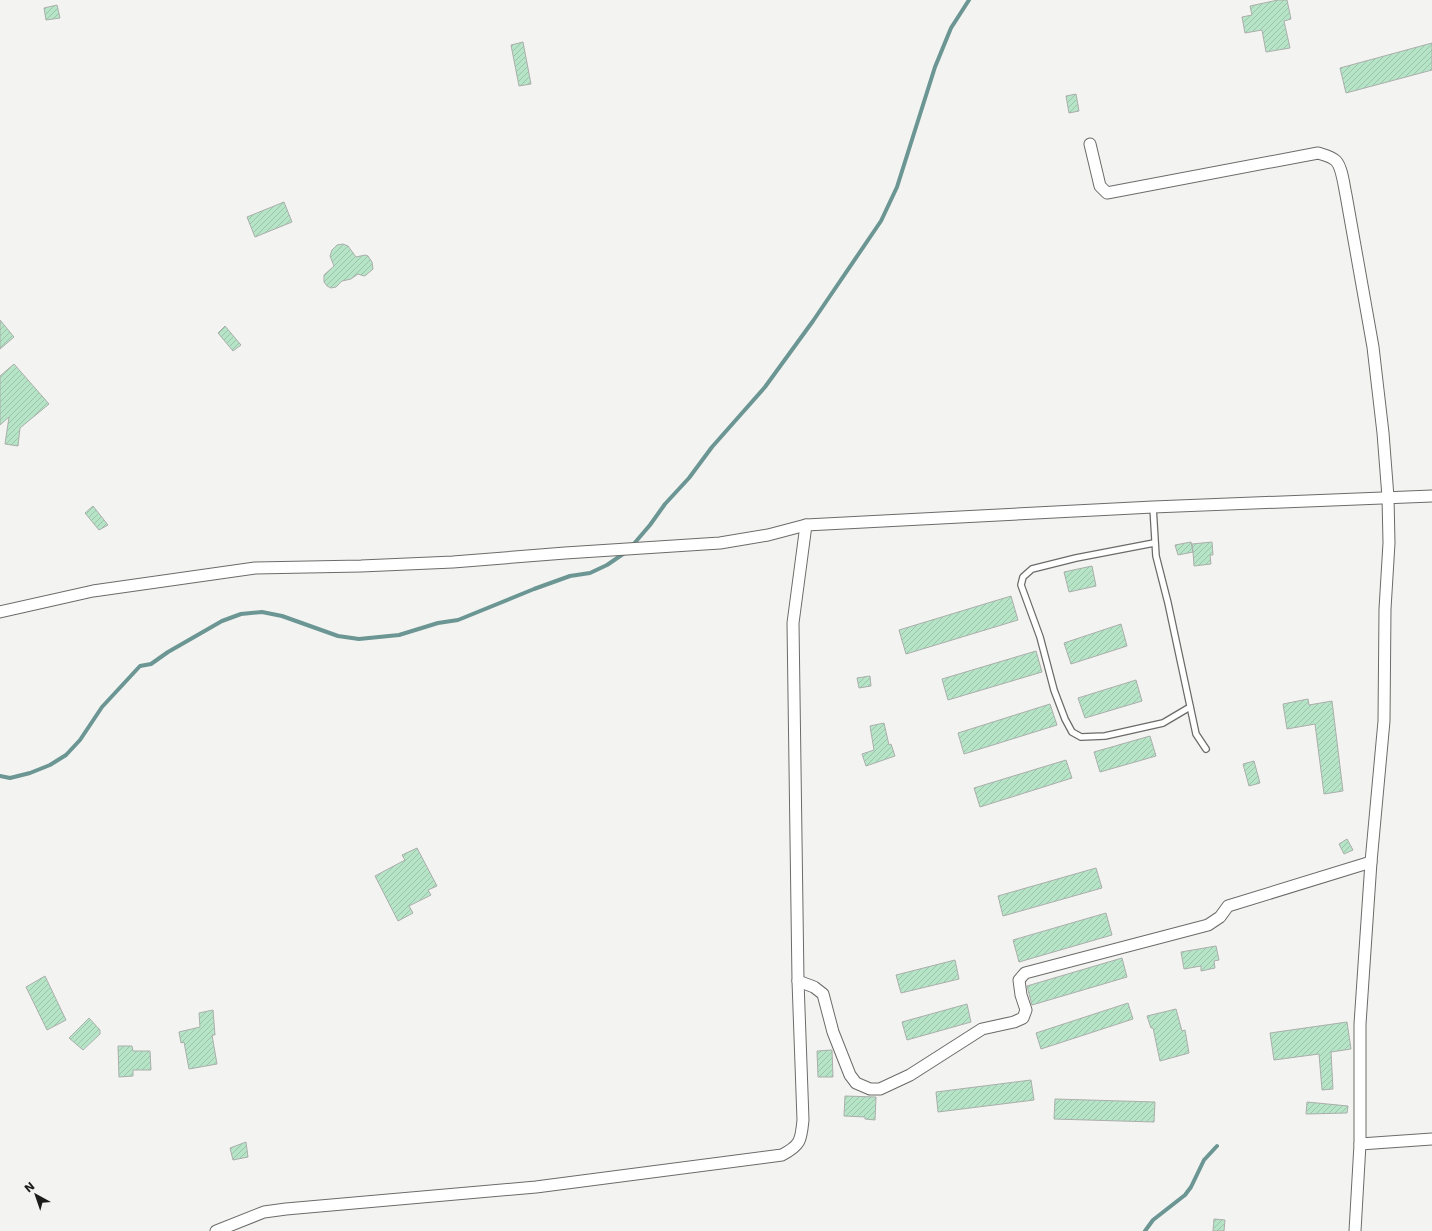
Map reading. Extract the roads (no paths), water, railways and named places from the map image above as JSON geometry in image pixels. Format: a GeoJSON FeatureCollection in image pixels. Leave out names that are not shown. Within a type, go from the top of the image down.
{"type":"FeatureCollection","features":[{"type":"Feature","properties":{"kind":"street"},"geometry":{"type":"LineString","coordinates":[[1090,144],[1100,186],[1107,193],[1318,153],[1326,155],[1336,161],[1341,172],[1373,347],[1383,433],[1388,497],[1384,720],[1371,862],[1360,1024],[1360,1144],[1355,1231]]}},
{"type":"Feature","properties":{"kind":"street"},"geometry":{"type":"LineString","coordinates":[[0,612],[93,591],[256,568],[438,563],[720,544],[768,535],[806,525],[1153,507],[1432,496]]}},
{"type":"Feature","properties":{"kind":"street"},"geometry":{"type":"LineString","coordinates":[[216,1231],[228,1228],[264,1212],[536,1187],[782,1155],[793,1149],[802,1138],[803,1120],[798,981],[793,623],[806,525]]}},
{"type":"Feature","properties":{"kind":"street"},"geometry":{"type":"LineString","coordinates":[[798,981],[814,987],[823,994],[833,1032],[853,1079],[870,1089],[880,1089],[910,1075],[982,1029],[1014,1022],[1023,1018],[1026,1010],[1021,994],[1019,980],[1026,973],[1208,925],[1220,917],[1228,906],[1371,862]]}},
{"type":"Feature","properties":{"kind":"street"},"geometry":{"type":"LineString","coordinates":[[1360,1144],[1432,1139]]}},
{"type":"Feature","properties":{"kind":"lane"},"geometry":{"type":"LineString","coordinates":[[1153,507],[1154,543],[1156,556],[1186,683],[1196,734],[1206,749]]}},
{"type":"Feature","properties":{"kind":"lane"},"geometry":{"type":"LineString","coordinates":[[1154,543],[1076,558],[1032,570],[1023,577],[1021,585],[1040,637],[1054,690],[1065,719],[1072,732],[1081,737],[1111,734],[1163,723],[1190,708]]}},
{"type":"Feature","properties":{"kind":"waterway"},"geometry":{"type":"LineString","coordinates":[[632,546],[665,504],[689,478],[712,447],[765,387],[813,321],[881,221],[897,187],[935,67],[951,28],[969,0]]}},
{"type":"Feature","properties":{"kind":"waterway"},"geometry":{"type":"LineString","coordinates":[[0,776],[10,778],[30,773],[50,765],[66,755],[80,740],[102,707],[140,666],[151,664],[168,652],[222,621],[241,614],[262,612],[282,616],[338,636],[359,639],[399,635],[438,623],[458,620],[570,576],[590,573],[607,565],[626,552]]}},
{"type":"Feature","properties":{"kind":"waterway"},"geometry":{"type":"LineString","coordinates":[[1145,1231],[1153,1220],[1185,1195],[1191,1187],[1204,1160],[1217,1146]]}}]}
